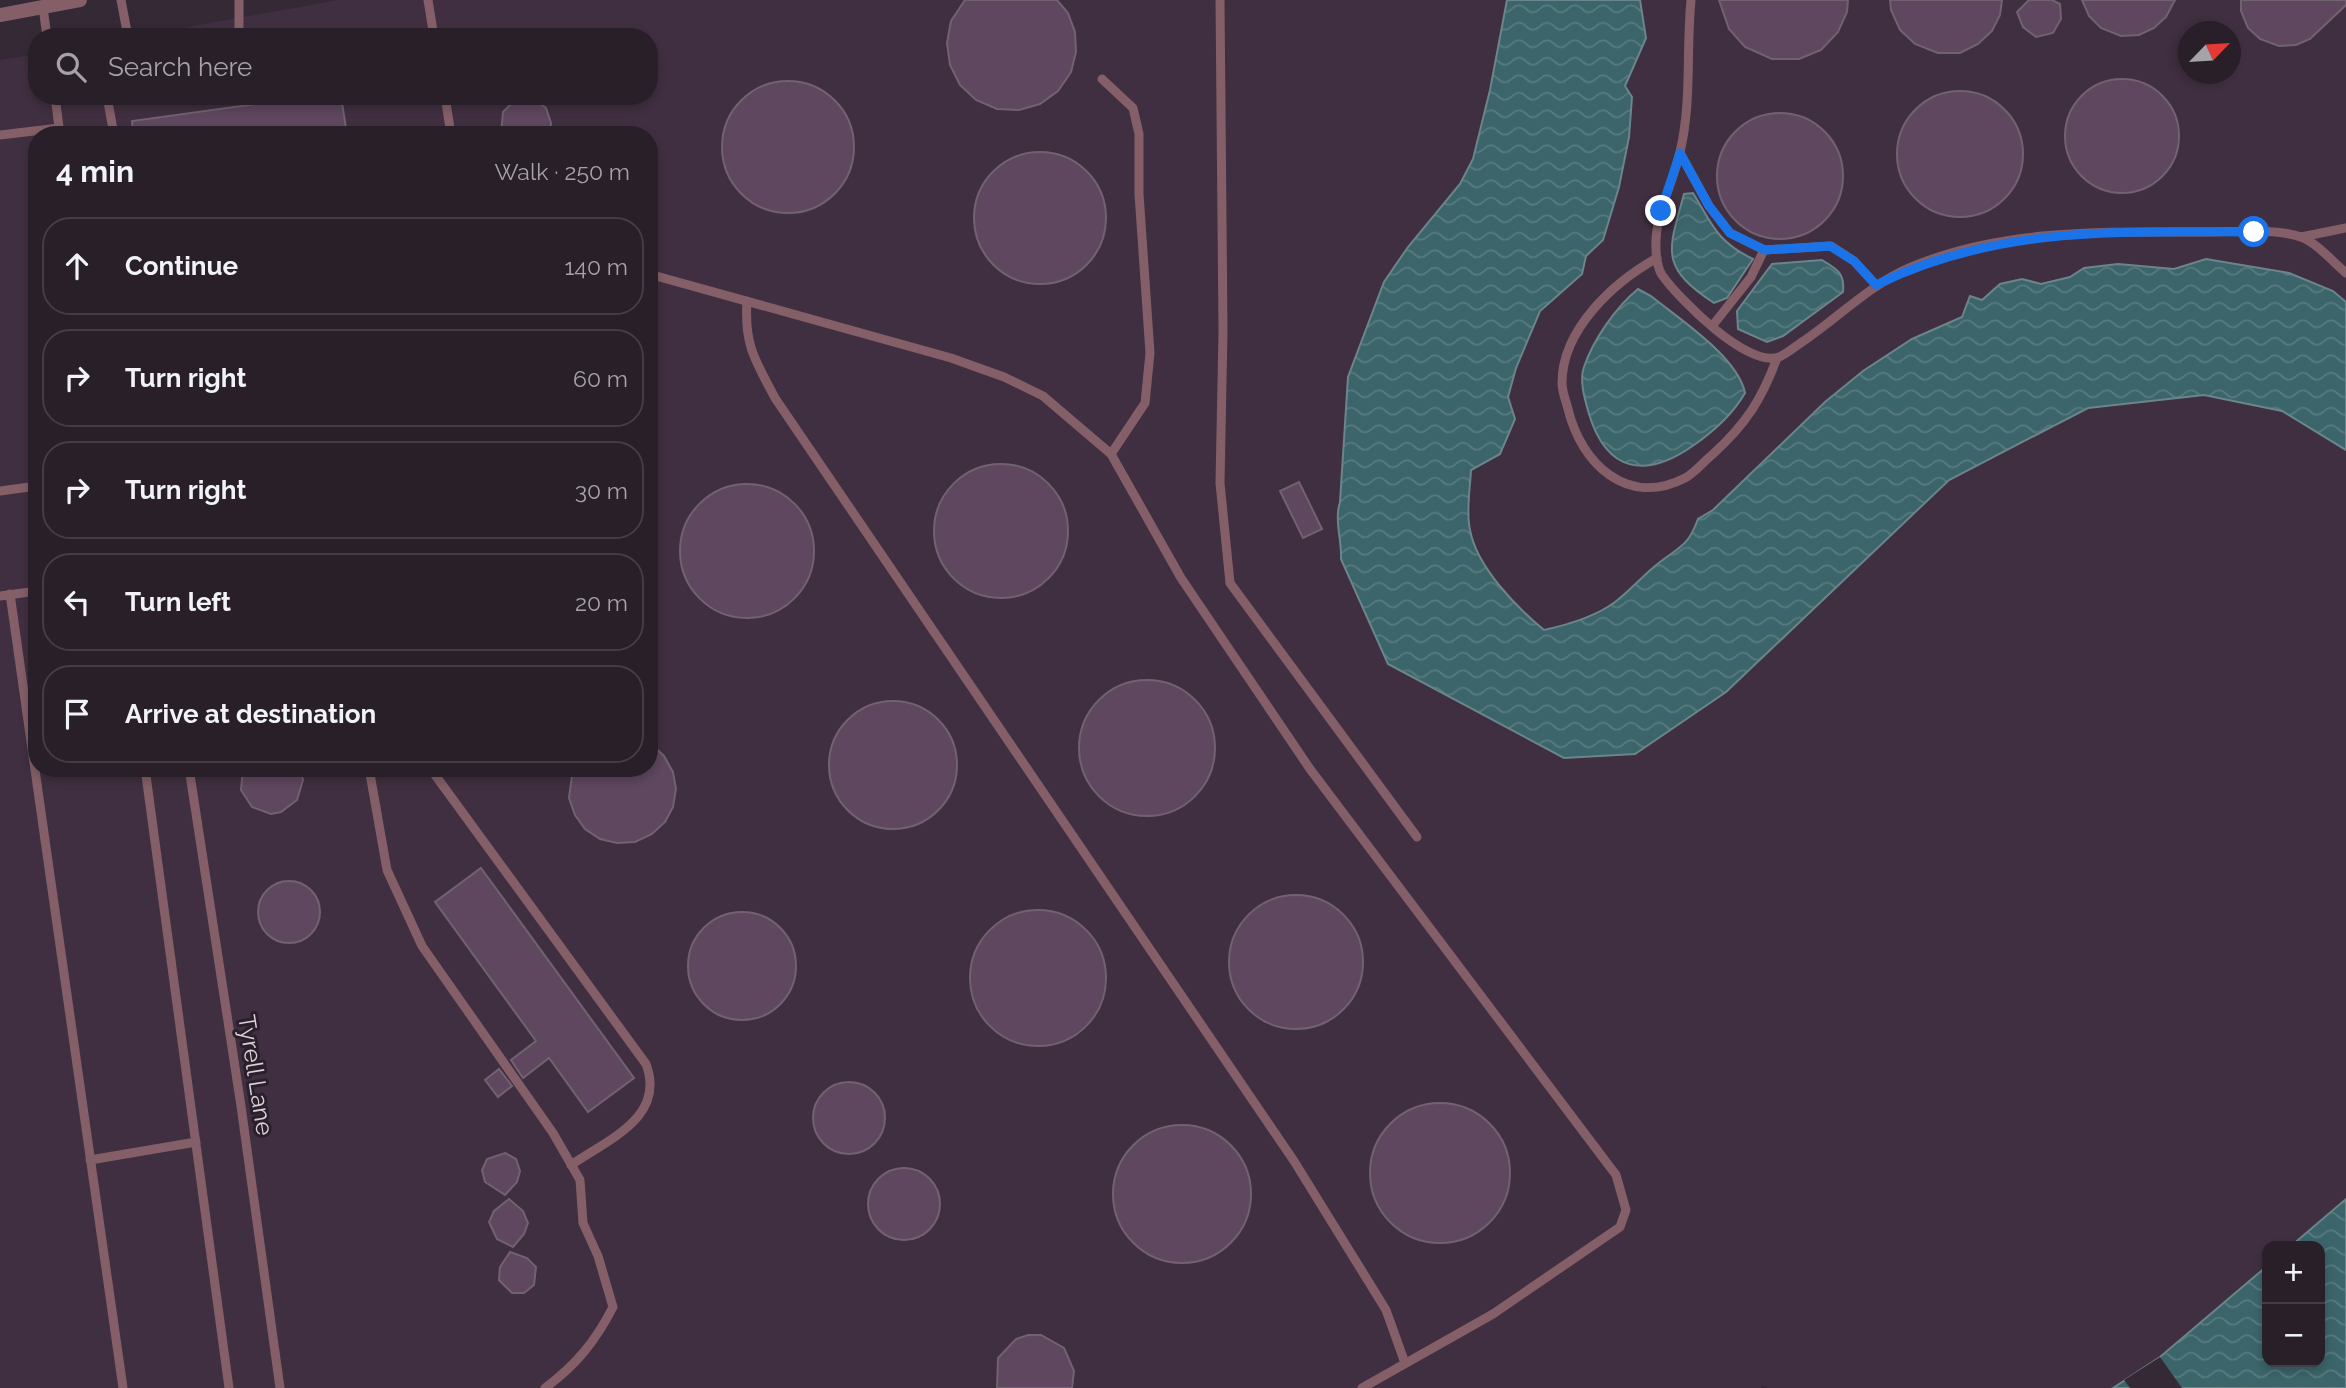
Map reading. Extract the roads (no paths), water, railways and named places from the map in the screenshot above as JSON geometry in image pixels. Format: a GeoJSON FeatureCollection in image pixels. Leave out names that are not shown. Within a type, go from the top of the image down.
{"type":"FeatureCollection","features":[{"type":"Feature","properties":{"kind":"street"},"geometry":{"type":"LineString","coordinates":[[0,15],[80,0]]}},
{"type":"Feature","properties":{"kind":"lane"},"geometry":{"type":"LineString","coordinates":[[121,0],[126,28]]}},
{"type":"Feature","properties":{"kind":"lane"},"geometry":{"type":"LineString","coordinates":[[239,0],[239,28]]}},
{"type":"Feature","properties":{"kind":"lane"},"geometry":{"type":"LineString","coordinates":[[428,0],[433,28]]}},
{"type":"Feature","properties":{"kind":"lane"},"geometry":{"type":"LineString","coordinates":[[1220,0],[1223,331],[1220,483],[1230,583],[1417,837]]}},
{"type":"Feature","properties":{"kind":"lane"},"geometry":{"type":"LineString","coordinates":[[1691,0],[1690,93],[1680,153],[1661,211],[1655,248],[1660,272],[1688,305],[1736,345],[1758,356],[1777,358]]}},
{"type":"Feature","properties":{"kind":"lane"},"geometry":{"type":"LineString","coordinates":[[43,7],[46,28]]}},
{"type":"Feature","properties":{"kind":"lane"},"geometry":{"type":"LineString","coordinates":[[1102,79],[1133,108],[1139,134],[1139,194],[1150,353],[1145,403],[1111,454]]}},
{"type":"Feature","properties":{"kind":"lane"},"geometry":{"type":"LineString","coordinates":[[56,105],[58,126]]}},
{"type":"Feature","properties":{"kind":"lane"},"geometry":{"type":"LineString","coordinates":[[109,105],[112,126]]}},
{"type":"Feature","properties":{"kind":"lane"},"geometry":{"type":"LineString","coordinates":[[446,105],[450,126]]}},
{"type":"Feature","properties":{"kind":"lane"},"geometry":{"type":"LineString","coordinates":[[0,135],[28,133]]}},
{"type":"Feature","properties":{"kind":"lane"},"geometry":{"type":"LineString","coordinates":[[1680,153],[1709,206],[1730,233],[1765,250],[1830,246],[1854,261],[1876,285]]}},
{"type":"Feature","properties":{"kind":"lane"},"geometry":{"type":"LineString","coordinates":[[1657,258],[1628,274],[1600,299],[1569,349],[1561,384],[1574,433],[1589,459],[1615,480],[1650,488],[1685,478],[1728,440],[1757,406],[1777,358],[1840,316],[1876,285],[1911,268],[1963,252],[2037,236],[2087,232],[2254,232],[2301,237],[2346,228]]}},
{"type":"Feature","properties":{"kind":"lane"},"geometry":{"type":"LineString","coordinates":[[2301,237],[2346,273]]}},
{"type":"Feature","properties":{"kind":"lane"},"geometry":{"type":"LineString","coordinates":[[1713,325],[1751,277],[1765,250]]}},
{"type":"Feature","properties":{"kind":"lane"},"geometry":{"type":"LineString","coordinates":[[658,276],[951,358],[1004,377],[1042,396],[1111,454],[1181,578],[1310,769],[1616,1175],[1626,1210],[1619,1227],[1493,1314],[1362,1388]]}},
{"type":"Feature","properties":{"kind":"lane"},"geometry":{"type":"LineString","coordinates":[[747,301],[745,330],[748,342],[775,398],[1294,1161],[1386,1310],[1405,1363]]}},
{"type":"Feature","properties":{"kind":"lane"},"geometry":{"type":"LineString","coordinates":[[0,491],[28,487]]}},
{"type":"Feature","properties":{"kind":"lane"},"geometry":{"type":"LineString","coordinates":[[28,591],[5,595],[28,748]]}},
{"type":"Feature","properties":{"kind":"lane"},"geometry":{"type":"LineString","coordinates":[[32,777],[123,1388]]}},
{"type":"Feature","properties":{"kind":"lane"},"geometry":{"type":"LineString","coordinates":[[146,777],[229,1388]]}},
{"type":"Feature","properties":{"kind":"lane","name":"Tyrell Lane"},"geometry":{"type":"LineString","coordinates":[[190,777],[242,1106],[280,1388]]}},
{"type":"Feature","properties":{"kind":"lane"},"geometry":{"type":"LineString","coordinates":[[371,777],[387,870],[422,946],[580,1180],[583,1223],[598,1256],[612,1307],[596,1340],[570,1369],[545,1388]]}},
{"type":"Feature","properties":{"kind":"lane"},"geometry":{"type":"LineString","coordinates":[[437,777],[646,1063],[652,1079],[650,1099],[638,1118],[571,1165]]}},
{"type":"Feature","properties":{"kind":"lane"},"geometry":{"type":"LineString","coordinates":[[90,1160],[196,1142]]}},
{"type":"Feature","properties":{"kind":"water"},"geometry":{"type":"Polygon","coordinates":[[[1507,0],[1640,0],[1646,38],[1625,86],[1632,97],[1629,137],[1619,187],[1603,240],[1586,256],[1582,274],[1540,311],[1516,368],[1508,397],[1515,419],[1500,454],[1471,470],[1468,516],[1474,544],[1499,585],[1544,630],[1590,616],[1621,597],[1683,545],[1698,519],[1713,510],[1825,402],[1863,371],[1912,339],[1962,317],[1970,296],[1982,300],[2000,284],[2022,279],[2041,284],[2070,277],[2084,268],[2118,264],[2174,269],[2206,259],[2289,273],[2333,291],[2346,302],[2346,450],[2282,411],[2204,395],[2088,408],[1949,480],[1726,692],[1635,754],[1564,758],[1388,664],[1341,559],[1338,516],[1348,377],[1384,282],[1408,247],[1460,184],[1473,159],[1490,90],[1507,0]]]}},
{"type":"Feature","properties":{"kind":"water"},"geometry":{"type":"Polygon","coordinates":[[[1693,193],[1723,239],[1753,259],[1727,298],[1714,303],[1684,278],[1672,256],[1674,229],[1684,194],[1693,193]]]}},
{"type":"Feature","properties":{"kind":"water"},"geometry":{"type":"Polygon","coordinates":[[[1822,260],[1839,272],[1843,280],[1843,292],[1783,336],[1767,342],[1738,329],[1737,311],[1772,264],[1822,260]]]}},
{"type":"Feature","properties":{"kind":"water"},"geometry":{"type":"Polygon","coordinates":[[[1638,289],[1677,316],[1720,353],[1740,379],[1745,393],[1722,422],[1694,445],[1660,463],[1644,466],[1617,459],[1606,449],[1589,414],[1582,378],[1584,367],[1599,335],[1614,314],[1638,289]]]}},
{"type":"Feature","properties":{"kind":"water"},"geometry":{"type":"Polygon","coordinates":[[[2346,1199],[2346,1388],[2113,1388],[2160,1357],[2262,1270],[2262,1367],[2325,1367],[2325,1241],[2297,1241],[2346,1199]]]}}]}
